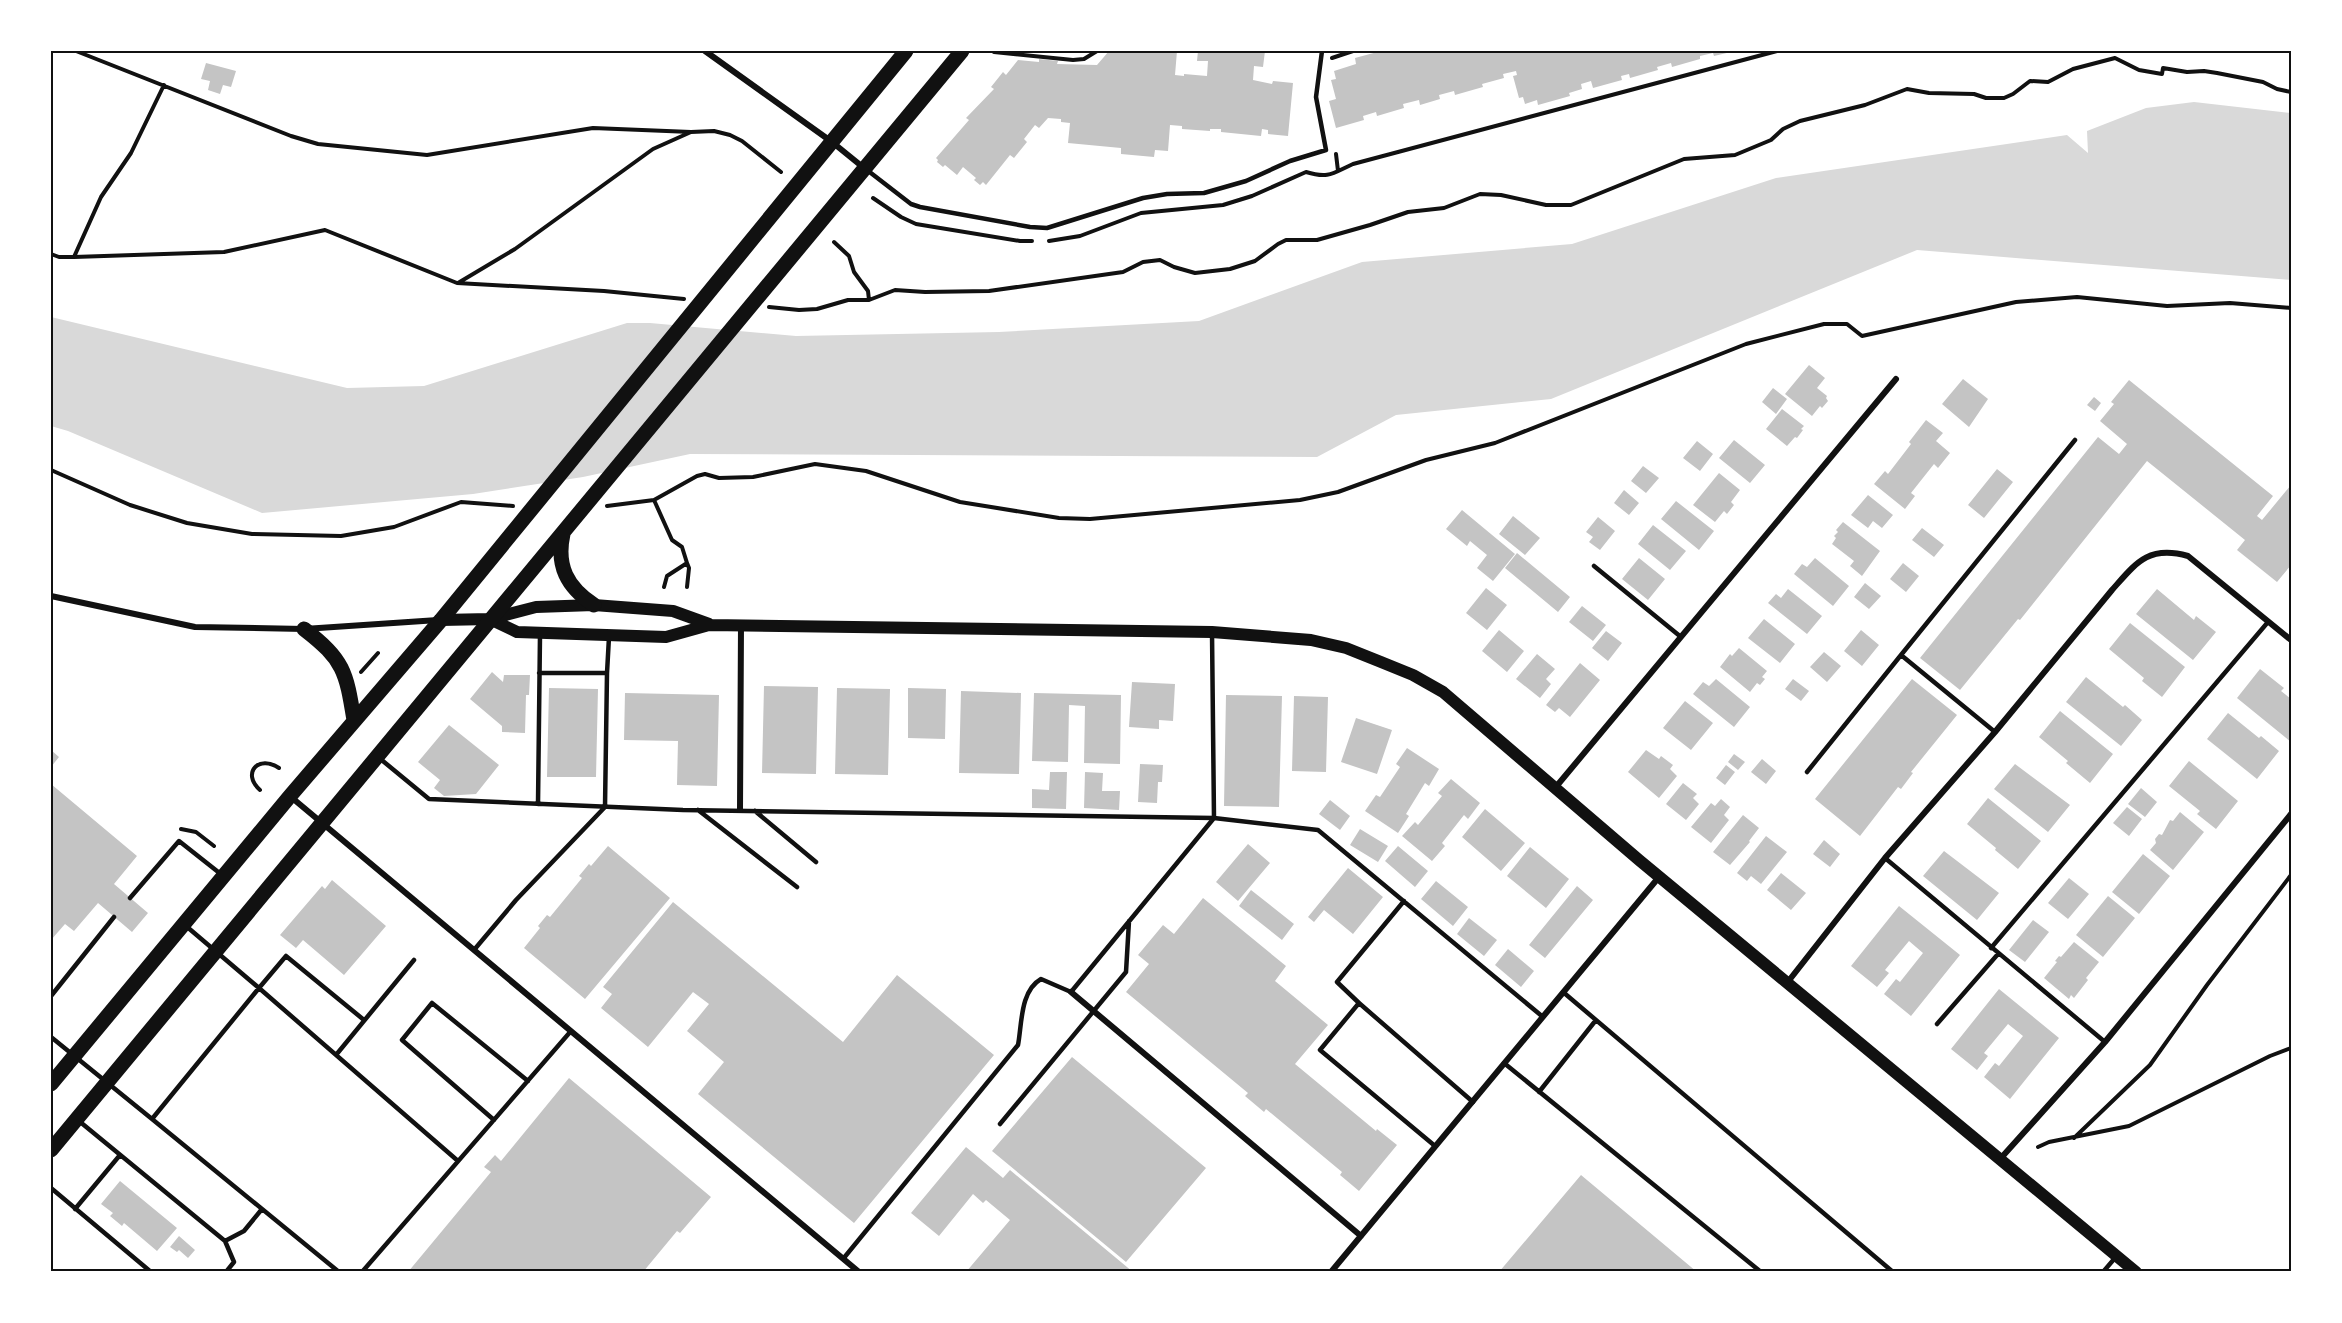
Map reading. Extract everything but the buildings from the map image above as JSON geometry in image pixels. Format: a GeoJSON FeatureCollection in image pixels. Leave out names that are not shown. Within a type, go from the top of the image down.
{"type":"FeatureCollection","features":[{"type":"Feature","properties":{"kind":"main road"},"geometry":{"type":"LineString","coordinates":[[51,1084],[290,796],[518,527],[906,51]]}},
{"type":"Feature","properties":{"kind":"main road"},"geometry":{"type":"LineString","coordinates":[[51,1150],[962,51]]}},
{"type":"Feature","properties":{"kind":"main road"},"geometry":{"type":"LineString","coordinates":[[564,531],[559,551],[562,568],[580,596],[594,605]]}},
{"type":"Feature","properties":{"kind":"main road"},"geometry":{"type":"LineString","coordinates":[[441,620],[490,619],[536,608],[594,605],[673,611],[709,625]]}},
{"type":"Feature","properties":{"kind":"main road"},"geometry":{"type":"LineString","coordinates":[[490,619],[516,632],[541,633],[666,637],[709,625],[1212,632],[1311,640],[1346,648],[1413,675],[1443,692],[1554,789],[2136,1272]]}},
{"type":"Feature","properties":{"kind":"main road"},"geometry":{"type":"LineString","coordinates":[[304,629],[339,661],[349,686],[354,720]]}},
{"type":"Feature","properties":{"kind":"street"},"geometry":{"type":"LineString","coordinates":[[705,51],[865,168]]}},
{"type":"Feature","properties":{"kind":"street"},"geometry":{"type":"LineString","coordinates":[[1554,789],[1896,380]]}},
{"type":"Feature","properties":{"kind":"street"},"geometry":{"type":"LineString","coordinates":[[1787,982],[1886,858],[1995,732],[2125,575],[2146,555],[2174,552],[2188,556],[2291,640]]}},
{"type":"Feature","properties":{"kind":"street"},"geometry":{"type":"LineString","coordinates":[[51,596],[195,627],[304,629],[441,620]]}},
{"type":"Feature","properties":{"kind":"street"},"geometry":{"type":"LineString","coordinates":[[740,810],[741,625]]}},
{"type":"Feature","properties":{"kind":"street"},"geometry":{"type":"LineString","coordinates":[[290,796],[843,1258],[851,1269],[859,1272]]}},
{"type":"Feature","properties":{"kind":"street"},"geometry":{"type":"LineString","coordinates":[[2001,1158],[2104,1042],[2291,814]]}},
{"type":"Feature","properties":{"kind":"street"},"geometry":{"type":"LineString","coordinates":[[1331,1272],[1660,876]]}},
{"type":"Feature","properties":{"kind":"street"},"geometry":{"type":"LineString","coordinates":[[1071,992],[1361,1236]]}},
{"type":"Feature","properties":{"kind":"lane"},"geometry":{"type":"LineString","coordinates":[[865,168],[911,204],[934,211],[1029,227],[1047,228],[1063,224],[1143,198],[1167,194],[1204,193],[1246,181],[1290,161],[1326,150],[1316,97],[1322,51]]}},
{"type":"Feature","properties":{"kind":"lane"},"geometry":{"type":"LineString","coordinates":[[1807,772],[2075,440]]}},
{"type":"Feature","properties":{"kind":"lane"},"geometry":{"type":"LineString","coordinates":[[1594,566],[1681,637]]}},
{"type":"Feature","properties":{"kind":"lane"},"geometry":{"type":"LineString","coordinates":[[1991,948],[2268,622]]}},
{"type":"Feature","properties":{"kind":"lane"},"geometry":{"type":"LineString","coordinates":[[843,1258],[1018,1045],[1024,1003],[1033,984],[1041,979],[1071,992],[1214,818],[1212,632]]}},
{"type":"Feature","properties":{"kind":"lane"},"geometry":{"type":"LineString","coordinates":[[538,804],[541,633]]}},
{"type":"Feature","properties":{"kind":"lane"},"geometry":{"type":"LineString","coordinates":[[474,950],[516,900],[605,807],[609,635]]}},
{"type":"Feature","properties":{"kind":"lane"},"geometry":{"type":"LineString","coordinates":[[1901,655],[1995,732]]}},
{"type":"Feature","properties":{"kind":"lane"},"geometry":{"type":"LineString","coordinates":[[539,673],[607,673]]}},
{"type":"Feature","properties":{"kind":"lane"},"geometry":{"type":"LineString","coordinates":[[378,756],[429,799],[698,810],[1214,818],[1318,831],[1543,1017]]}},
{"type":"Feature","properties":{"kind":"lane"},"geometry":{"type":"LineString","coordinates":[[698,810],[797,887]]}},
{"type":"Feature","properties":{"kind":"lane"},"geometry":{"type":"LineString","coordinates":[[754,810],[816,862]]}},
{"type":"Feature","properties":{"kind":"lane"},"geometry":{"type":"LineString","coordinates":[[130,898],[179,841],[224,876]]}},
{"type":"Feature","properties":{"kind":"lane"},"geometry":{"type":"LineString","coordinates":[[1886,858],[2104,1042]]}},
{"type":"Feature","properties":{"kind":"lane"},"geometry":{"type":"LineString","coordinates":[[1404,901],[1337,982],[1473,1102]]}},
{"type":"Feature","properties":{"kind":"lane"},"geometry":{"type":"LineString","coordinates":[[51,996],[114,917]]}},
{"type":"Feature","properties":{"kind":"lane"},"geometry":{"type":"LineString","coordinates":[[1000,1124],[1126,972],[1129,921]]}},
{"type":"Feature","properties":{"kind":"lane"},"geometry":{"type":"LineString","coordinates":[[184,924],[458,1161]]}},
{"type":"Feature","properties":{"kind":"lane"},"geometry":{"type":"LineString","coordinates":[[1937,1024],[1998,954]]}},
{"type":"Feature","properties":{"kind":"lane"},"geometry":{"type":"LineString","coordinates":[[152,1119],[286,956],[364,1020]]}},
{"type":"Feature","properties":{"kind":"lane"},"geometry":{"type":"LineString","coordinates":[[336,1055],[414,960]]}},
{"type":"Feature","properties":{"kind":"lane"},"geometry":{"type":"LineString","coordinates":[[1563,992],[1893,1272]]}},
{"type":"Feature","properties":{"kind":"lane"},"geometry":{"type":"LineString","coordinates":[[494,1120],[402,1040],[432,1003],[528,1081]]}},
{"type":"Feature","properties":{"kind":"lane"},"geometry":{"type":"LineString","coordinates":[[1359,1003],[1320,1050],[1435,1146]]}},
{"type":"Feature","properties":{"kind":"lane"},"geometry":{"type":"LineString","coordinates":[[1539,1092],[1596,1020]]}},
{"type":"Feature","properties":{"kind":"lane"},"geometry":{"type":"LineString","coordinates":[[362,1272],[571,1031]]}},
{"type":"Feature","properties":{"kind":"lane"},"geometry":{"type":"LineString","coordinates":[[51,1037],[339,1272]]}},
{"type":"Feature","properties":{"kind":"lane"},"geometry":{"type":"LineString","coordinates":[[1504,1064],[1761,1272]]}},
{"type":"Feature","properties":{"kind":"lane"},"geometry":{"type":"LineString","coordinates":[[77,1119],[225,1241],[234,1262],[226,1272]]}},
{"type":"Feature","properties":{"kind":"lane"},"geometry":{"type":"LineString","coordinates":[[75,1209],[120,1155]]}},
{"type":"Feature","properties":{"kind":"lane"},"geometry":{"type":"LineString","coordinates":[[51,1188],[151,1272]]}},
{"type":"Feature","properties":{"kind":"lane"},"geometry":{"type":"LineString","coordinates":[[225,1241],[244,1231],[262,1209]]}},
{"type":"Feature","properties":{"kind":"lane"},"geometry":{"type":"LineString","coordinates":[[2103,1272],[2117,1256]]}},
{"type":"Feature","properties":{"kind":"lane"},"geometry":{"type":"LineString","coordinates":[[1879,1272],[1885,1265]]}},
{"type":"Feature","properties":{"kind":"path"},"geometry":{"type":"LineString","coordinates":[[76,51],[291,136],[318,144],[427,154],[593,128],[714,131],[742,141],[781,172]]}},
{"type":"Feature","properties":{"kind":"path"},"geometry":{"type":"LineString","coordinates":[[994,52],[1073,60],[1084,59],[1097,51]]}},
{"type":"Feature","properties":{"kind":"path"},"geometry":{"type":"LineString","coordinates":[[1331,68],[1332,57],[1353,51]]}},
{"type":"Feature","properties":{"kind":"path"},"geometry":{"type":"LineString","coordinates":[[764,307],[817,309],[848,300],[869,300],[895,290],[989,291],[1123,272],[1143,262],[1160,260],[1181,270],[1195,273],[1230,269],[1255,261],[1287,240],[1317,240],[1408,212],[1444,208],[1480,194],[1501,195],[1546,205],[1571,205],[1684,159],[1735,155],[1771,140],[1783,129],[1800,121],[1864,105],[1907,89],[2004,98],[2030,81],[2048,82],[2073,69],[2109,59],[2121,59],[2139,70],[2162,74],[2163,68],[2217,73],[2263,82],[2277,89],[2291,92]]}},
{"type":"Feature","properties":{"kind":"path"},"geometry":{"type":"LineString","coordinates":[[74,257],[100,197],[130,153],[164,85]]}},
{"type":"Feature","properties":{"kind":"path"},"geometry":{"type":"LineString","coordinates":[[457,283],[515,249],[654,149],[691,132]]}},
{"type":"Feature","properties":{"kind":"path"},"geometry":{"type":"LineString","coordinates":[[51,254],[59,257],[74,257],[224,252],[325,230],[457,283],[604,291],[695,300]]}},
{"type":"Feature","properties":{"kind":"path"},"geometry":{"type":"LineString","coordinates":[[834,242],[849,256],[854,272],[868,291],[869,300]]}},
{"type":"Feature","properties":{"kind":"path"},"geometry":{"type":"LineString","coordinates":[[602,506],[654,500],[697,476],[705,474],[719,478],[753,477],[815,464],[866,471],[960,502],[1059,518],[1090,519],[1300,500],[1338,492],[1426,460],[1495,443],[1746,344],[1824,324],[1848,324],[1862,336],[2016,302],[2077,297],[2167,306],[2230,303],[2291,308]]}},
{"type":"Feature","properties":{"kind":"path"},"geometry":{"type":"LineString","coordinates":[[51,470],[130,505],[187,523],[252,534],[341,536],[394,528],[461,502],[515,506]]}},
{"type":"Feature","properties":{"kind":"path"},"geometry":{"type":"LineString","coordinates":[[654,500],[672,540],[682,546],[688,568],[687,587]]}},
{"type":"Feature","properties":{"kind":"path"},"geometry":{"type":"LineString","coordinates":[[664,587],[667,576],[687,563]]}},
{"type":"Feature","properties":{"kind":"path"},"geometry":{"type":"LineString","coordinates":[[357,678],[378,652]]}},
{"type":"Feature","properties":{"kind":"path"},"geometry":{"type":"LineString","coordinates":[[260,790],[252,782],[255,768],[268,762],[279,768]]}},
{"type":"Feature","properties":{"kind":"path"},"geometry":{"type":"LineString","coordinates":[[2074,1138],[2150,1065],[2221,966],[2291,875]]}},
{"type":"Feature","properties":{"kind":"path"},"geometry":{"type":"LineString","coordinates":[[2037,1147],[2129,1126],[2270,1056],[2291,1048]]}},
{"type":"Feature","properties":{"kind":"shaded area"},"geometry":{"type":"Polygon","coordinates":[[[2194,102],[2291,113],[2291,280],[1917,250],[1551,399],[1396,415],[1317,457],[690,454],[583,477],[473,494],[262,513],[68,431],[51,426],[51,317],[347,388],[424,386],[627,323],[796,336],[999,332],[1199,321],[1362,262],[1572,244],[1776,178],[2067,135],[2088,153],[2087,131],[2146,108],[2194,102]]]}}]}
